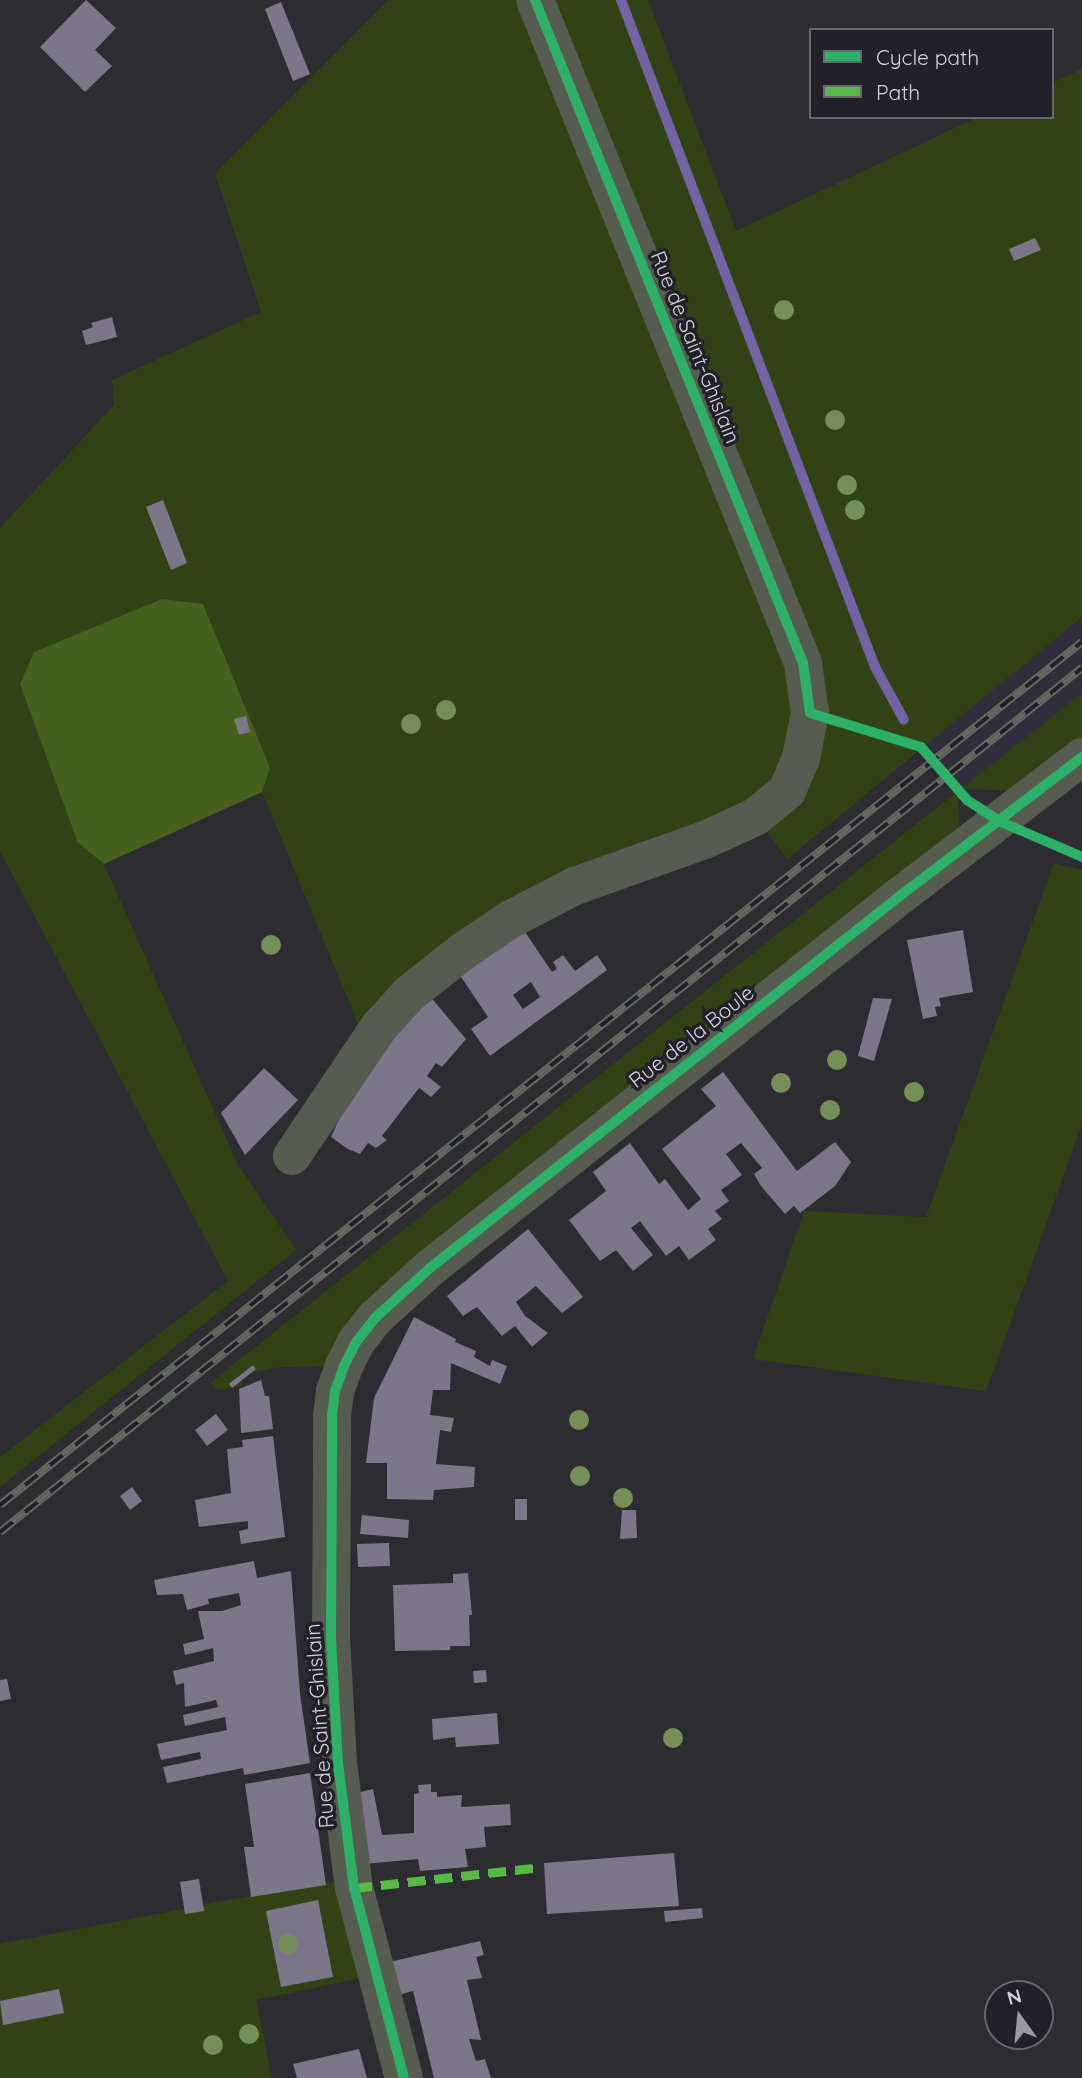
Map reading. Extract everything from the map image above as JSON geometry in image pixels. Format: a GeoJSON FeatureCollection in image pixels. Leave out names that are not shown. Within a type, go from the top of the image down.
{"type":"FeatureCollection","features":[{"type":"Feature","properties":{"kind":"street","name":"Rue de Saint-Ghislain"},"geometry":{"type":"LineString","coordinates":[[292,1156],[379,1027],[409,994],[462,952],[511,919],[575,886],[707,839],[755,817],[787,791],[801,758],[810,713],[803,663],[535,0]]}},
{"type":"Feature","properties":{"kind":"street","name":"Rue de la Boule"},"geometry":{"type":"LineString","coordinates":[[344,1366],[356,1341],[375,1318],[430,1268],[860,927],[1082,757]]}},
{"type":"Feature","properties":{"kind":"street","name":"Rue de Saint-Ghislain"},"geometry":{"type":"LineString","coordinates":[[344,1366],[335,1391],[332,1416],[331,1638],[338,1763],[354,1888],[404,2078]]}},
{"type":"Feature","properties":{"kind":"shaded area"},"geometry":{"type":"Polygon","coordinates":[[[1082,617],[1082,693],[962,789],[925,743],[1082,617]]]}},
{"type":"Feature","properties":{"kind":"green space"},"geometry":{"type":"Polygon","coordinates":[[[388,0],[648,0],[736,231],[974,119],[1054,119],[1054,82],[1082,69],[1082,617],[787,859],[755,817],[575,886],[367,1045],[262,792],[270,767],[78,843],[104,864],[238,1165],[296,1250],[0,1487],[0,1457],[228,1281],[0,851],[0,528],[114,405],[112,380],[261,312],[215,174],[388,0]]]}},
{"type":"Feature","properties":{"kind":"green space"},"geometry":{"type":"Polygon","coordinates":[[[162,599],[203,604],[270,768],[262,792],[104,864],[78,843],[20,684],[34,652],[162,599]]]}},
{"type":"Feature","properties":{"kind":"green space"},"geometry":{"type":"Polygon","coordinates":[[[1082,693],[1082,741],[1020,791],[962,789],[958,802],[959,826],[344,1366],[280,1367],[241,1375],[242,1386],[217,1390],[210,1383],[1082,693]]]}},
{"type":"Feature","properties":{"kind":"green space"},"geometry":{"type":"Polygon","coordinates":[[[1054,863],[1082,870],[1082,1124],[986,1391],[753,1359],[804,1211],[926,1217],[1054,863]]]}},
{"type":"Feature","properties":{"kind":"green space"},"geometry":{"type":"Polygon","coordinates":[[[352,1879],[376,1975],[256,2000],[272,2078],[0,2078],[0,1944],[280,1890],[352,1879]]]}},
{"type":"Feature","properties":{"kind":"building"},"geometry":{"type":"Polygon","coordinates":[[[86,0],[116,28],[95,50],[112,66],[85,92],[40,47],[86,0]]]}},
{"type":"Feature","properties":{"kind":"building"},"geometry":{"type":"Polygon","coordinates":[[[281,2],[310,74],[293,81],[265,9],[281,2]]]}},
{"type":"Feature","properties":{"kind":"building"},"geometry":{"type":"Polygon","coordinates":[[[1035,238],[1041,250],[1014,261],[1009,249],[1035,238]]]}},
{"type":"Feature","properties":{"kind":"building"},"geometry":{"type":"Polygon","coordinates":[[[112,317],[117,337],[86,345],[82,331],[93,327],[91,323],[112,317]]]}},
{"type":"Feature","properties":{"kind":"building"},"geometry":{"type":"Polygon","coordinates":[[[163,500],[187,563],[171,570],[146,507],[163,500]]]}},
{"type":"Feature","properties":{"kind":"building"},"geometry":{"type":"Polygon","coordinates":[[[246,716],[250,732],[239,735],[234,719],[246,716]]]}},
{"type":"Feature","properties":{"kind":"building"},"geometry":{"type":"Polygon","coordinates":[[[523,929],[552,972],[557,969],[553,962],[563,955],[575,971],[597,955],[607,970],[490,1056],[471,1029],[488,1017],[457,971],[523,929]],[[531,982],[513,995],[523,1009],[540,997],[531,982]]]}},
{"type":"Feature","properties":{"kind":"building"},"geometry":{"type":"Polygon","coordinates":[[[963,930],[973,992],[939,998],[941,1006],[935,1007],[937,1016],[923,1019],[907,940],[963,930]]]}},
{"type":"Feature","properties":{"kind":"building"},"geometry":{"type":"Polygon","coordinates":[[[429,995],[466,1039],[442,1067],[436,1063],[427,1076],[441,1087],[431,1097],[419,1088],[382,1136],[387,1140],[376,1148],[368,1143],[360,1154],[348,1149],[331,1137],[353,1088],[429,995]]]}},
{"type":"Feature","properties":{"kind":"building"},"geometry":{"type":"Polygon","coordinates":[[[873,998],[892,999],[874,1061],[858,1056],[873,998]]]}},
{"type":"Feature","properties":{"kind":"building"},"geometry":{"type":"Polygon","coordinates":[[[264,1068],[298,1100],[245,1155],[221,1113],[264,1068]]]}},
{"type":"Feature","properties":{"kind":"building"},"geometry":{"type":"Polygon","coordinates":[[[723,1072],[797,1171],[835,1142],[851,1162],[835,1186],[800,1213],[794,1206],[785,1214],[761,1186],[754,1174],[762,1168],[741,1143],[726,1154],[742,1175],[721,1190],[729,1201],[715,1211],[722,1219],[708,1229],[716,1240],[689,1260],[679,1246],[666,1256],[640,1221],[631,1228],[653,1255],[633,1271],[616,1250],[600,1261],[569,1220],[606,1191],[593,1172],[630,1143],[659,1184],[665,1179],[688,1210],[701,1199],[662,1149],[716,1106],[701,1089],[723,1072]]]}},
{"type":"Feature","properties":{"kind":"building"},"geometry":{"type":"Polygon","coordinates":[[[528,1229],[583,1297],[562,1313],[536,1286],[516,1302],[525,1316],[548,1333],[532,1347],[515,1326],[502,1336],[477,1307],[463,1316],[447,1296],[528,1229]]]}},
{"type":"Feature","properties":{"kind":"building"},"geometry":{"type":"Polygon","coordinates":[[[414,1317],[456,1339],[455,1342],[476,1351],[474,1357],[490,1366],[492,1360],[507,1366],[500,1384],[451,1363],[450,1390],[433,1390],[430,1415],[454,1418],[451,1432],[440,1430],[436,1464],[475,1467],[474,1487],[434,1490],[433,1500],[387,1499],[387,1463],[366,1463],[374,1398],[414,1317]]]}},
{"type":"Feature","properties":{"kind":"building"},"geometry":{"type":"Polygon","coordinates":[[[253,1365],[256,1369],[232,1388],[229,1384],[253,1365]]]}},
{"type":"Feature","properties":{"kind":"building"},"geometry":{"type":"Polygon","coordinates":[[[261,1380],[265,1396],[269,1396],[273,1429],[241,1433],[239,1389],[261,1380]]]}},
{"type":"Feature","properties":{"kind":"building"},"geometry":{"type":"Polygon","coordinates":[[[216,1414],[228,1430],[207,1446],[195,1430],[216,1414]]]}},
{"type":"Feature","properties":{"kind":"building"},"geometry":{"type":"Polygon","coordinates":[[[273,1436],[285,1537],[241,1544],[239,1531],[248,1529],[248,1521],[199,1527],[195,1500],[231,1493],[227,1449],[243,1447],[242,1440],[273,1436]]]}},
{"type":"Feature","properties":{"kind":"building"},"geometry":{"type":"Polygon","coordinates":[[[132,1487],[142,1501],[130,1510],[120,1496],[132,1487]]]}},
{"type":"Feature","properties":{"kind":"building"},"geometry":{"type":"Polygon","coordinates":[[[515,1499],[527,1499],[527,1520],[515,1520],[515,1499]]]}},
{"type":"Feature","properties":{"kind":"building"},"geometry":{"type":"Polygon","coordinates":[[[622,1510],[636,1510],[637,1538],[620,1539],[622,1510]]]}},
{"type":"Feature","properties":{"kind":"building"},"geometry":{"type":"Polygon","coordinates":[[[362,1515],[409,1520],[408,1538],[360,1534],[362,1515]]]}},
{"type":"Feature","properties":{"kind":"building"},"geometry":{"type":"Polygon","coordinates":[[[389,1543],[390,1566],[358,1567],[357,1544],[389,1543]]]}},
{"type":"Feature","properties":{"kind":"building"},"geometry":{"type":"Polygon","coordinates":[[[254,1561],[257,1578],[291,1571],[300,1694],[310,1763],[244,1775],[243,1768],[167,1783],[163,1767],[201,1759],[200,1752],[161,1760],[157,1744],[227,1730],[225,1717],[185,1726],[183,1715],[218,1707],[216,1700],[185,1707],[184,1683],[176,1685],[173,1671],[214,1661],[213,1648],[185,1655],[183,1644],[204,1639],[198,1611],[222,1611],[241,1605],[239,1593],[208,1599],[209,1604],[187,1610],[183,1594],[157,1595],[154,1580],[254,1561]]]}},
{"type":"Feature","properties":{"kind":"building"},"geometry":{"type":"Polygon","coordinates":[[[468,1573],[472,1615],[469,1615],[470,1646],[450,1646],[450,1650],[395,1651],[393,1585],[453,1583],[453,1574],[468,1573]]]}},
{"type":"Feature","properties":{"kind":"building"},"geometry":{"type":"Polygon","coordinates":[[[486,1670],[487,1682],[474,1683],[473,1671],[486,1670]]]}},
{"type":"Feature","properties":{"kind":"building"},"geometry":{"type":"Polygon","coordinates":[[[7,1679],[11,1699],[0,1701],[0,1680],[7,1679]]]}},
{"type":"Feature","properties":{"kind":"building"},"geometry":{"type":"Polygon","coordinates":[[[497,1713],[499,1744],[456,1747],[455,1737],[433,1740],[432,1719],[497,1713]]]}},
{"type":"Feature","properties":{"kind":"building"},"geometry":{"type":"Polygon","coordinates":[[[310,1773],[326,1885],[251,1897],[244,1847],[254,1847],[245,1784],[310,1773]]]}},
{"type":"Feature","properties":{"kind":"building"},"geometry":{"type":"Polygon","coordinates":[[[431,1784],[431,1792],[437,1792],[437,1797],[462,1795],[461,1807],[510,1804],[511,1825],[484,1827],[486,1847],[465,1849],[468,1867],[420,1871],[418,1859],[364,1864],[356,1793],[373,1789],[382,1835],[414,1833],[414,1794],[419,1793],[418,1785],[431,1784]]]}},
{"type":"Feature","properties":{"kind":"building"},"geometry":{"type":"Polygon","coordinates":[[[674,1853],[679,1906],[547,1914],[544,1863],[674,1853]]]}},
{"type":"Feature","properties":{"kind":"building"},"geometry":{"type":"Polygon","coordinates":[[[199,1879],[204,1911],[185,1914],[180,1882],[199,1879]]]}},
{"type":"Feature","properties":{"kind":"building"},"geometry":{"type":"Polygon","coordinates":[[[318,1900],[333,1977],[281,1987],[266,1911],[318,1900]]]}},
{"type":"Feature","properties":{"kind":"building"},"geometry":{"type":"Polygon","coordinates":[[[702,1908],[703,1918],[665,1922],[664,1911],[702,1908]]]}},
{"type":"Feature","properties":{"kind":"building"},"geometry":{"type":"Polygon","coordinates":[[[480,1941],[484,1955],[476,1957],[482,1978],[467,1980],[481,2040],[469,2039],[476,2061],[485,2059],[491,2078],[434,2078],[413,1991],[389,1997],[381,1964],[480,1941]]]}},
{"type":"Feature","properties":{"kind":"building"},"geometry":{"type":"Polygon","coordinates":[[[59,1989],[64,2013],[3,2025],[0,2001],[59,1989]]]}},
{"type":"Feature","properties":{"kind":"building"},"geometry":{"type":"Polygon","coordinates":[[[359,2049],[367,2078],[297,2078],[293,2064],[359,2049]]]}},
{"type":"Feature","properties":{"kind":"waterway"},"geometry":{"type":"LineString","coordinates":[[621,0],[875,667],[904,720]]}},
{"type":"Feature","properties":{"kind":"railway"},"geometry":{"type":"LineString","coordinates":[[0,1505],[1082,642]]}},
{"type":"Feature","properties":{"kind":"railway"},"geometry":{"type":"LineString","coordinates":[[0,1532],[1082,668]]}},
{"type":"Feature","properties":{"kind":"marked path"},"geometry":{"type":"LineString","coordinates":[[354,1888],[540,1867]]}},
{"type":"Feature","properties":{"kind":"cycle path"},"geometry":{"type":"LineString","coordinates":[[535,0],[803,663],[810,713],[921,747],[967,800],[999,821],[1082,857]]}},
{"type":"Feature","properties":{"kind":"cycle path"},"geometry":{"type":"LineString","coordinates":[[404,2078],[354,1888],[338,1763],[331,1638],[332,1416],[335,1391],[344,1366],[357,1341],[375,1318],[430,1268],[901,895],[1082,757]]}}]}
